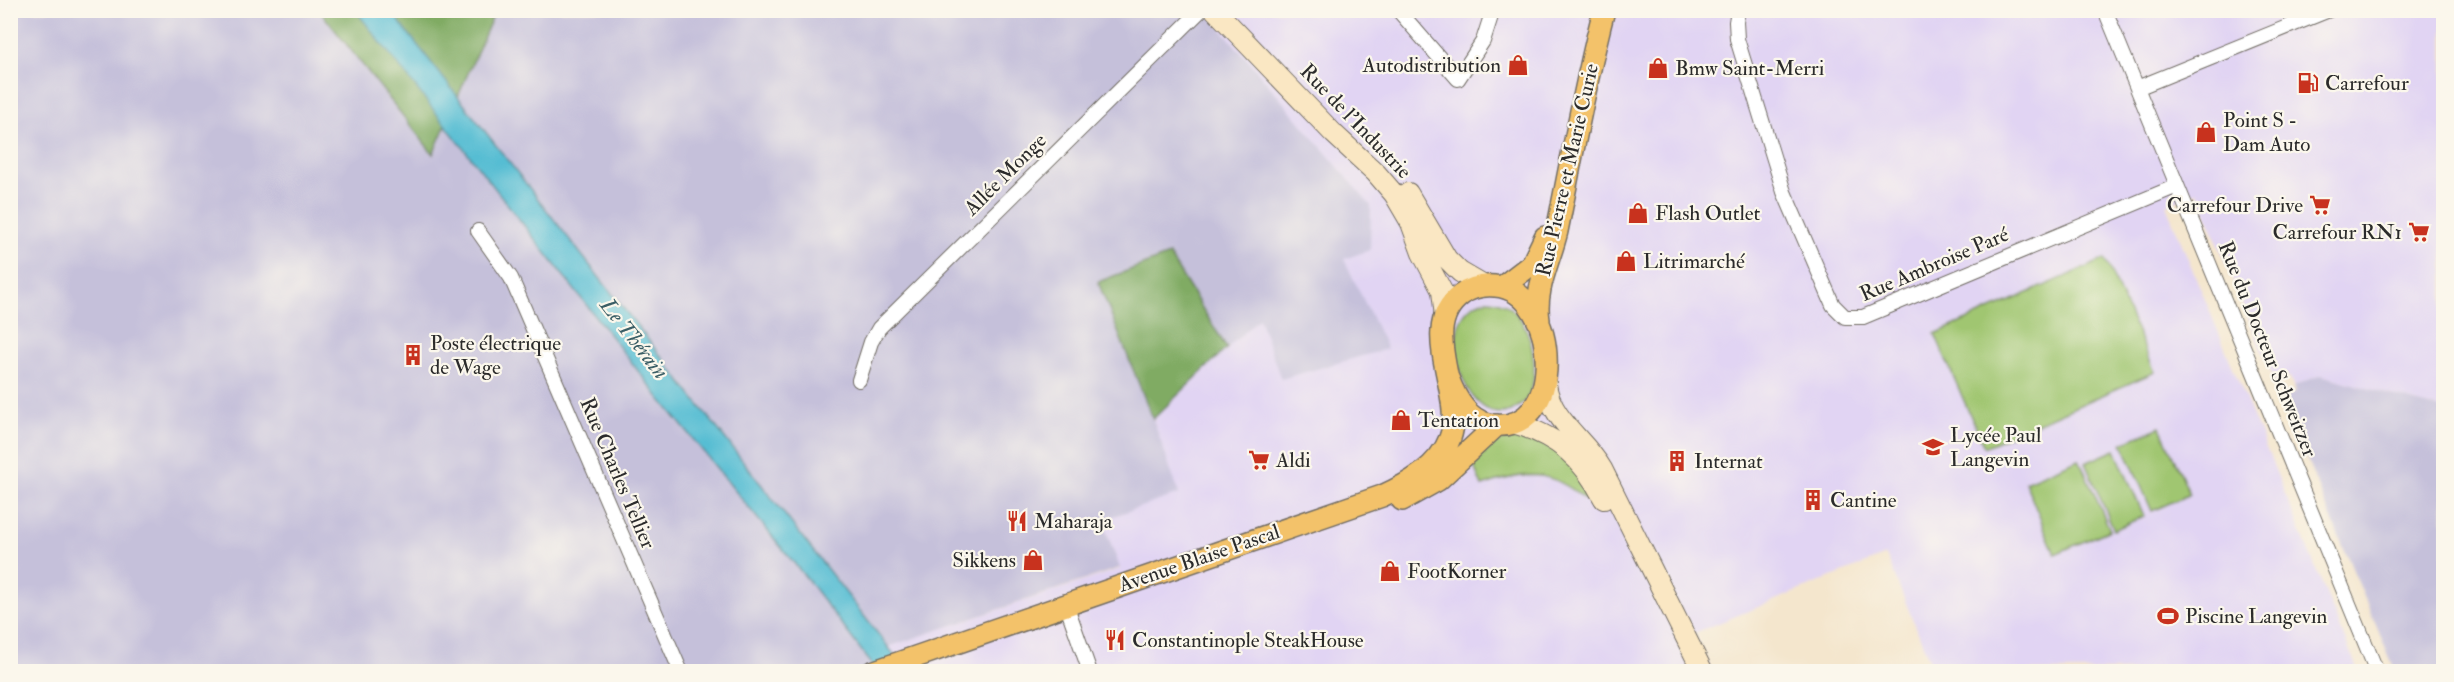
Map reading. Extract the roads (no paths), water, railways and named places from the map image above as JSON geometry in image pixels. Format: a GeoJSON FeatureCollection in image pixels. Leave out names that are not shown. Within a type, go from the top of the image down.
{"type":"FeatureCollection","features":[{"type":"Feature","properties":{"kind":"main road","name":"Rue Pierre et Marie Curie"},"geometry":{"type":"LineString","coordinates":[[1493,286],[1532,264],[1546,235],[1572,91],[1590,10]]}},
{"type":"Feature","properties":{"kind":"main road","name":"Rue Pierre et Marie Curie"},"geometry":{"type":"LineString","coordinates":[[1541,330],[1539,293],[1553,246],[1604,10]]}},
{"type":"Feature","properties":{"kind":"main road"},"geometry":{"type":"LineString","coordinates":[[1445,317],[1450,306],[1460,296],[1493,286],[1516,293],[1528,304],[1541,330],[1546,356],[1546,384]]}},
{"type":"Feature","properties":{"kind":"main road","name":"Avenue Blaise Pascal"},"geometry":{"type":"LineString","coordinates":[[872,672],[913,666],[1382,496],[1400,487],[1430,466],[1449,441],[1454,417],[1443,350],[1445,317]]}},
{"type":"Feature","properties":{"kind":"main road","name":"Avenue Blaise Pascal"},"geometry":{"type":"LineString","coordinates":[[1448,378],[1454,393],[1467,411],[1482,422],[1505,424]]}},
{"type":"Feature","properties":{"kind":"main road","name":"Avenue Blaise Pascal"},"geometry":{"type":"LineString","coordinates":[[1069,611],[1323,531],[1408,497],[1444,474],[1482,437],[1535,407],[1546,384]]}},
{"type":"Feature","properties":{"kind":"street","name":"Allée Monge"},"geometry":{"type":"LineString","coordinates":[[859,380],[871,342],[879,328],[1201,10]]}},
{"type":"Feature","properties":{"kind":"street","name":"Rue de l'Industrie"},"geometry":{"type":"LineString","coordinates":[[1215,10],[1394,194],[1411,223],[1422,253],[1442,291],[1445,317]]}},
{"type":"Feature","properties":{"kind":"street","name":"Rue de l'Industrie"},"geometry":{"type":"LineString","coordinates":[[1233,10],[1405,190],[1451,264],[1493,286]]}},
{"type":"Feature","properties":{"kind":"street"},"geometry":{"type":"LineString","coordinates":[[1398,10],[1458,79],[1484,41],[1493,10]]}},
{"type":"Feature","properties":{"kind":"street","name":"Rue Ambroise Paré"},"geometry":{"type":"LineString","coordinates":[[1738,10],[1737,39],[1784,192],[1833,305],[1845,317],[1863,317],[2177,186]]}},
{"type":"Feature","properties":{"kind":"street","name":"Rue du Docteur Schweitzer"},"geometry":{"type":"LineString","coordinates":[[2105,10],[2377,672]]}},
{"type":"Feature","properties":{"kind":"street"},"geometry":{"type":"LineString","coordinates":[[2137,88],[2329,10]]}},
{"type":"Feature","properties":{"kind":"street","name":"Rue Charles Tellier"},"geometry":{"type":"LineString","coordinates":[[478,231],[511,278],[681,672]]}},
{"type":"Feature","properties":{"kind":"street"},"geometry":{"type":"LineString","coordinates":[[1546,384],[1549,399],[1558,417],[1585,444],[1602,469],[1703,672]]}},
{"type":"Feature","properties":{"kind":"street","name":"Avenue Blaise Pascal"},"geometry":{"type":"LineString","coordinates":[[1505,424],[1535,429],[1559,442],[1590,476],[1688,672]]}},
{"type":"Feature","properties":{"kind":"street"},"geometry":{"type":"LineString","coordinates":[[1069,611],[1090,672]]}},
{"type":"Feature","properties":{"kind":"water","name":"Le Thérain"},"geometry":{"type":"Polygon","coordinates":[[[356,11],[391,11],[907,671],[877,671],[807,579],[657,395],[356,11]]]}},
{"type":"Feature","properties":{"kind":"place","name":"Autodistribution"},"geometry":{"type":"Point","coordinates":[1518,65]}},
{"type":"Feature","properties":{"kind":"place","name":"Bmw Saint-Merri"},"geometry":{"type":"Point","coordinates":[1658,68]}},
{"type":"Feature","properties":{"kind":"place","name":"Carrefour"},"geometry":{"type":"Point","coordinates":[2308,83]}},
{"type":"Feature","properties":{"kind":"place","name":"Point S - Dam Auto"},"geometry":{"type":"Point","coordinates":[2206,132]}},
{"type":"Feature","properties":{"kind":"place","name":"Carrefour Drive"},"geometry":{"type":"Point","coordinates":[2320,205]}},
{"type":"Feature","properties":{"kind":"place","name":"Flash Outlet"},"geometry":{"type":"Point","coordinates":[1638,213]}},
{"type":"Feature","properties":{"kind":"place","name":"Carrefour RN1"},"geometry":{"type":"Point","coordinates":[2419,232]}},
{"type":"Feature","properties":{"kind":"place","name":"Litrimarché"},"geometry":{"type":"Point","coordinates":[1626,261]}},
{"type":"Feature","properties":{"kind":"place","name":"Poste électrique de Wage"},"geometry":{"type":"Point","coordinates":[413,355]}},
{"type":"Feature","properties":{"kind":"place","name":"Tentation"},"geometry":{"type":"Point","coordinates":[1401,420]}},
{"type":"Feature","properties":{"kind":"place","name":"Lycée Paul Langevin"},"geometry":{"type":"Point","coordinates":[1933,447]}},
{"type":"Feature","properties":{"kind":"place","name":"Aldi"},"geometry":{"type":"Point","coordinates":[1259,460]}},
{"type":"Feature","properties":{"kind":"place","name":"Internat"},"geometry":{"type":"Point","coordinates":[1677,461]}},
{"type":"Feature","properties":{"kind":"place","name":"Cantine"},"geometry":{"type":"Point","coordinates":[1813,500]}},
{"type":"Feature","properties":{"kind":"place","name":"Maharaja"},"geometry":{"type":"Point","coordinates":[1017,521]}},
{"type":"Feature","properties":{"kind":"place","name":"Sikkens"},"geometry":{"type":"Point","coordinates":[1033,560]}},
{"type":"Feature","properties":{"kind":"place","name":"FootKorner"},"geometry":{"type":"Point","coordinates":[1390,571]}},
{"type":"Feature","properties":{"kind":"place","name":"Piscine Langevin"},"geometry":{"type":"Point","coordinates":[2168,616]}},
{"type":"Feature","properties":{"kind":"place","name":"Constantinople SteakHouse"},"geometry":{"type":"Point","coordinates":[1115,640]}}]}
